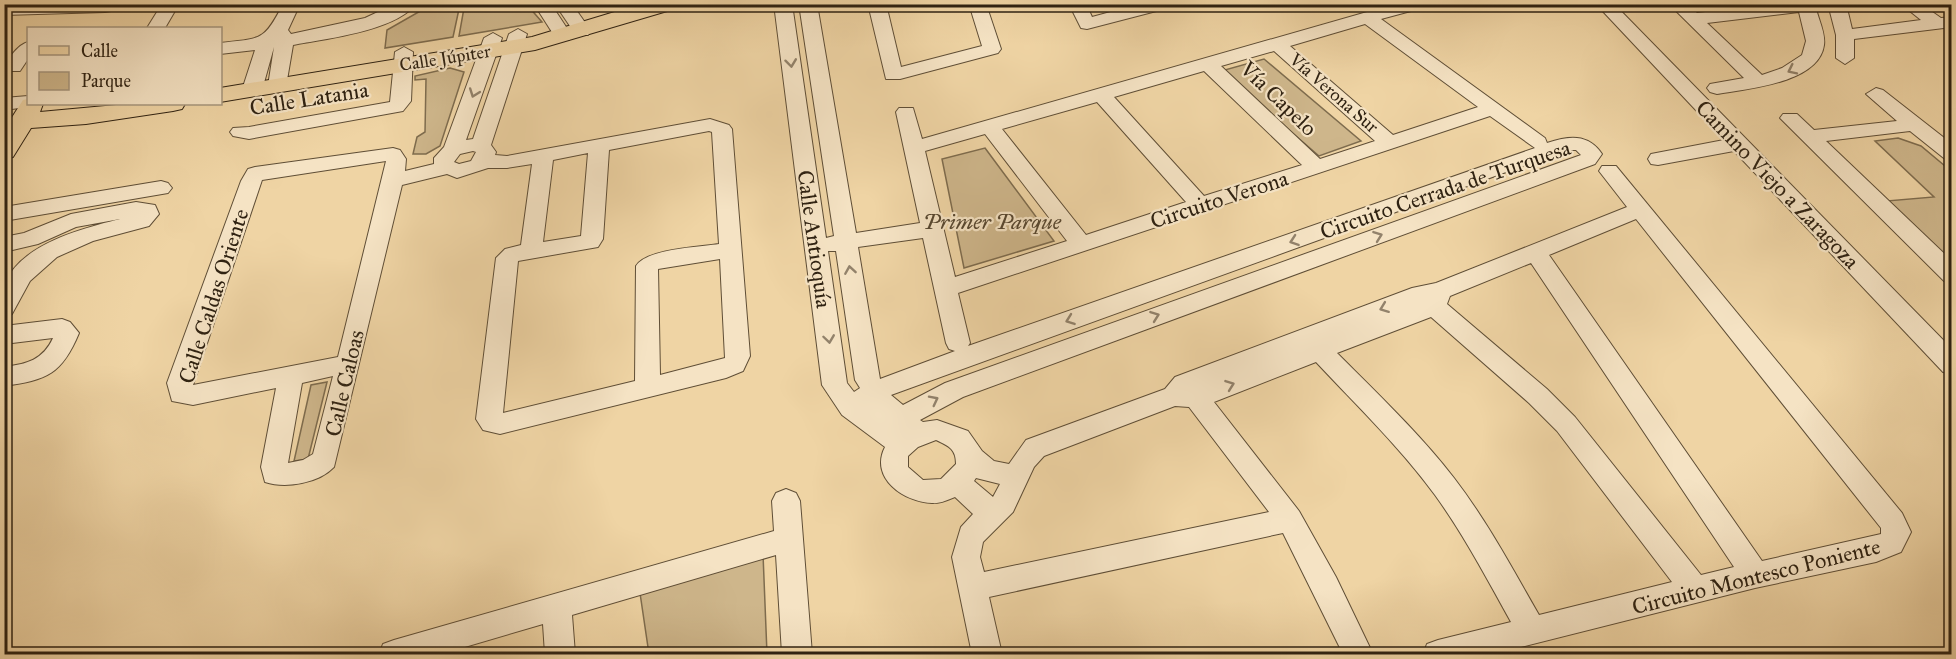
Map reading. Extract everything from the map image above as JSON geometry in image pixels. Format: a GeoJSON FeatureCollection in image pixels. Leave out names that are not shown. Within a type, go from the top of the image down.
{"type":"FeatureCollection","features":[{"type":"Feature","properties":{"kind":"main road","name":"Calle Júpiter"},"geometry":{"type":"LineString","coordinates":[[222,94],[266,81],[503,42],[625,4]]}},
{"type":"Feature","properties":{"kind":"main road","name":"Calle Júpiter"},"geometry":{"type":"LineString","coordinates":[[568,23],[666,4]]}},
{"type":"Feature","properties":{"kind":"main road","name":"Calle Júpiter"},"geometry":{"type":"LineString","coordinates":[[222,82],[266,81]]}},
{"type":"Feature","properties":{"kind":"main road"},"geometry":{"type":"LineString","coordinates":[[4,151],[22,108],[86,117],[165,105]]}},
{"type":"Feature","properties":{"kind":"street"},"geometry":{"type":"LineString","coordinates":[[157,27],[171,4]]}},
{"type":"Feature","properties":{"kind":"street"},"geometry":{"type":"LineString","coordinates":[[266,81],[277,37],[292,4]]}},
{"type":"Feature","properties":{"kind":"street"},"geometry":{"type":"LineString","coordinates":[[222,50],[277,37],[359,26],[382,19],[408,4]]}},
{"type":"Feature","properties":{"kind":"street"},"geometry":{"type":"LineString","coordinates":[[542,4],[568,23]]}},
{"type":"Feature","properties":{"kind":"street","name":"Calle Antioquía"},"geometry":{"type":"LineString","coordinates":[[783,4],[836,386],[851,408],[901,433]]}},
{"type":"Feature","properties":{"kind":"street","name":"Calle Antioquía"},"geometry":{"type":"LineString","coordinates":[[808,4],[865,370],[873,392],[901,433]]}},
{"type":"Feature","properties":{"kind":"street"},"geometry":{"type":"LineString","coordinates":[[877,4],[892,75],[992,49],[977,4]]}},
{"type":"Feature","properties":{"kind":"street"},"geometry":{"type":"LineString","coordinates":[[1077,4],[1087,24],[1162,4]]}},
{"type":"Feature","properties":{"kind":"street"},"geometry":{"type":"LineString","coordinates":[[914,148],[1416,4]]}},
{"type":"Feature","properties":{"kind":"street","name":"Camino Viejo a Zaragoza"},"geometry":{"type":"LineString","coordinates":[[1604,4],[1952,364]]}},
{"type":"Feature","properties":{"kind":"street"},"geometry":{"type":"LineString","coordinates":[[1677,4],[1759,82]]}},
{"type":"Feature","properties":{"kind":"street"},"geometry":{"type":"LineString","coordinates":[[1837,4],[1845,35],[1845,58]]}},
{"type":"Feature","properties":{"kind":"street"},"geometry":{"type":"LineString","coordinates":[[1909,4],[1944,23]]}},
{"type":"Feature","properties":{"kind":"street"},"geometry":{"type":"LineString","coordinates":[[1692,19],[1806,5],[1815,42],[1813,55],[1802,65],[1785,74],[1759,82],[1717,88]]}},
{"type":"Feature","properties":{"kind":"street"},"geometry":{"type":"LineString","coordinates":[[4,26],[11,10],[106,6]]}},
{"type":"Feature","properties":{"kind":"street"},"geometry":{"type":"LineString","coordinates":[[91,27],[106,6]]}},
{"type":"Feature","properties":{"kind":"street"},"geometry":{"type":"LineString","coordinates":[[45,27],[59,9]]}},
{"type":"Feature","properties":{"kind":"street"},"geometry":{"type":"LineString","coordinates":[[1368,18],[1538,142]]}},
{"type":"Feature","properties":{"kind":"street"},"geometry":{"type":"LineString","coordinates":[[1845,35],[1944,23]]}},
{"type":"Feature","properties":{"kind":"street"},"geometry":{"type":"LineString","coordinates":[[482,154],[503,42]]}},
{"type":"Feature","properties":{"kind":"street"},"geometry":{"type":"LineString","coordinates":[[448,159],[503,42]]}},
{"type":"Feature","properties":{"kind":"street","name":"Vía Verona Sur"},"geometry":{"type":"LineString","coordinates":[[1277,44],[1390,143]]}},
{"type":"Feature","properties":{"kind":"street"},"geometry":{"type":"LineString","coordinates":[[15,67],[27,49]]}},
{"type":"Feature","properties":{"kind":"street","name":"Calle Latania"},"geometry":{"type":"LineString","coordinates":[[240,132],[249,133],[385,110],[390,104],[398,59]]}},
{"type":"Feature","properties":{"kind":"street","name":"Vía Capelo"},"geometry":{"type":"LineString","coordinates":[[1208,64],[1316,167]]}},
{"type":"Feature","properties":{"kind":"street"},"geometry":{"type":"LineString","coordinates":[[1101,94],[1200,205]]}},
{"type":"Feature","properties":{"kind":"street"},"geometry":{"type":"LineString","coordinates":[[1876,94],[1952,155]]}},
{"type":"Feature","properties":{"kind":"street","name":"Circuito Verona"},"geometry":{"type":"LineString","coordinates":[[945,289],[1493,109]]}},
{"type":"Feature","properties":{"kind":"street"},"geometry":{"type":"LineString","coordinates":[[906,112],[958,343]]}},
{"type":"Feature","properties":{"kind":"street"},"geometry":{"type":"LineString","coordinates":[[1790,118],[1952,275]]}},
{"type":"Feature","properties":{"kind":"street","name":"Calle Caldas Oriente"},"geometry":{"type":"LineString","coordinates":[[348,364],[194,395],[181,394],[180,383],[255,174],[382,154],[394,168],[448,159],[465,171],[482,154],[499,163],[711,125],[722,129],[729,250]]}},
{"type":"Feature","properties":{"kind":"street"},"geometry":{"type":"LineString","coordinates":[[1810,137],[1914,125]]}},
{"type":"Feature","properties":{"kind":"street"},"geometry":{"type":"LineString","coordinates":[[989,126],[1081,244]]}},
{"type":"Feature","properties":{"kind":"street"},"geometry":{"type":"LineString","coordinates":[[799,130],[826,127]]}},
{"type":"Feature","properties":{"kind":"street","name":"Circuito Cerrada de Turquesa"},"geometry":{"type":"LineString","coordinates":[[851,408],[873,392],[1565,144],[1581,144],[1592,154],[1588,159],[954,390],[901,433]]}},
{"type":"Feature","properties":{"kind":"street"},"geometry":{"type":"LineString","coordinates":[[1658,159],[1738,144]]}},
{"type":"Feature","properties":{"kind":"street"},"geometry":{"type":"LineString","coordinates":[[599,146],[592,239],[585,244],[507,258],[489,419],[492,423],[500,424],[726,369],[734,364],[738,356],[729,250],[652,262],[647,266],[648,387]]}},
{"type":"Feature","properties":{"kind":"street"},"geometry":{"type":"LineString","coordinates":[[531,252],[543,155]]}},
{"type":"Feature","properties":{"kind":"street","name":"Calle Caloas"},"geometry":{"type":"LineString","coordinates":[[291,377],[274,468],[275,474],[322,465],[394,168]]}},
{"type":"Feature","properties":{"kind":"street","name":"Circuito Montesco Poniente"},"geometry":{"type":"LineString","coordinates":[[1438,654],[1755,575],[1876,550],[1891,543],[1897,532],[1892,521],[1609,171]]}},
{"type":"Feature","properties":{"kind":"street"},"geometry":{"type":"LineString","coordinates":[[4,213],[161,188]]}},
{"type":"Feature","properties":{"kind":"street"},"geometry":{"type":"LineString","coordinates":[[4,245],[21,242],[71,220],[136,209],[147,210],[148,214],[141,221],[100,231],[59,246],[42,257],[13,277],[4,308]]}},
{"type":"Feature","properties":{"kind":"street"},"geometry":{"type":"LineString","coordinates":[[987,654],[966,557],[966,543],[971,533],[1008,497],[1021,462],[1035,448],[1314,344],[1639,210]]}},
{"type":"Feature","properties":{"kind":"street"},"geometry":{"type":"LineString","coordinates":[[814,238],[930,222]]}},
{"type":"Feature","properties":{"kind":"street"},"geometry":{"type":"LineString","coordinates":[[1536,253],[1755,575]]}},
{"type":"Feature","properties":{"kind":"street"},"geometry":{"type":"LineString","coordinates":[[1432,297],[1566,424],[1695,590]]}},
{"type":"Feature","properties":{"kind":"street"},"geometry":{"type":"LineString","coordinates":[[1100,309],[1116,330]]}},
{"type":"Feature","properties":{"kind":"street"},"geometry":{"type":"LineString","coordinates":[[4,335],[62,328],[67,333],[48,367],[33,373],[4,377]]}},
{"type":"Feature","properties":{"kind":"street"},"geometry":{"type":"LineString","coordinates":[[1314,344],[1392,426],[1445,488],[1476,532],[1532,631]]}},
{"type":"Feature","properties":{"kind":"street"},"geometry":{"type":"LineString","coordinates":[[1185,392],[1245,459],[1289,520],[1332,597],[1358,654]]}},
{"type":"Feature","properties":{"kind":"street"},"geometry":{"type":"LineString","coordinates":[[971,458],[968,472],[958,484],[946,490],[932,492],[907,485],[898,476],[894,466],[901,433],[937,429],[956,436],[964,442],[971,458],[987,471],[1017,476]]}},
{"type":"Feature","properties":{"kind":"street"},"geometry":{"type":"LineString","coordinates":[[958,484],[981,502],[990,517]]}},
{"type":"Feature","properties":{"kind":"street"},"geometry":{"type":"LineString","coordinates":[[786,501],[797,654]]}},
{"type":"Feature","properties":{"kind":"street"},"geometry":{"type":"LineString","coordinates":[[973,587],[1289,520]]}},
{"type":"Feature","properties":{"kind":"street"},"geometry":{"type":"LineString","coordinates":[[394,654],[789,539]]}},
{"type":"Feature","properties":{"kind":"street"},"geometry":{"type":"LineString","coordinates":[[557,608],[560,654]]}},
{"type":"Feature","properties":{"kind":"green space"},"geometry":{"type":"Polygon","coordinates":[[[496,5],[528,6],[542,22],[459,36],[464,8],[496,5]]]}},
{"type":"Feature","properties":{"kind":"green space"},"geometry":{"type":"Polygon","coordinates":[[[459,9],[453,37],[385,48],[387,30],[422,10],[459,9]]]}},
{"type":"Feature","properties":{"kind":"green space"},"geometry":{"type":"Polygon","coordinates":[[[1264,59],[1361,141],[1319,156],[1221,71],[1264,59]]]}},
{"type":"Feature","properties":{"kind":"green space"},"geometry":{"type":"Polygon","coordinates":[[[450,68],[464,72],[440,146],[426,154],[413,154],[417,137],[425,132],[426,79],[415,80],[415,76],[450,68]]]}},
{"type":"Feature","properties":{"kind":"green space"},"geometry":{"type":"Polygon","coordinates":[[[1898,138],[1921,146],[1951,171],[1951,260],[1886,201],[1934,197],[1875,141],[1898,138]]]}},
{"type":"Feature","properties":{"kind":"green space","name":"Primer Parque"},"geometry":{"type":"Polygon","coordinates":[[[985,148],[1054,241],[964,268],[942,159],[985,148]]]}},
{"type":"Feature","properties":{"kind":"green space"},"geometry":{"type":"Polygon","coordinates":[[[327,382],[308,459],[294,461],[311,385],[327,382]]]}},
{"type":"Feature","properties":{"kind":"green space"},"geometry":{"type":"Polygon","coordinates":[[[763,554],[767,654],[649,654],[640,593],[763,554]]]}}]}
